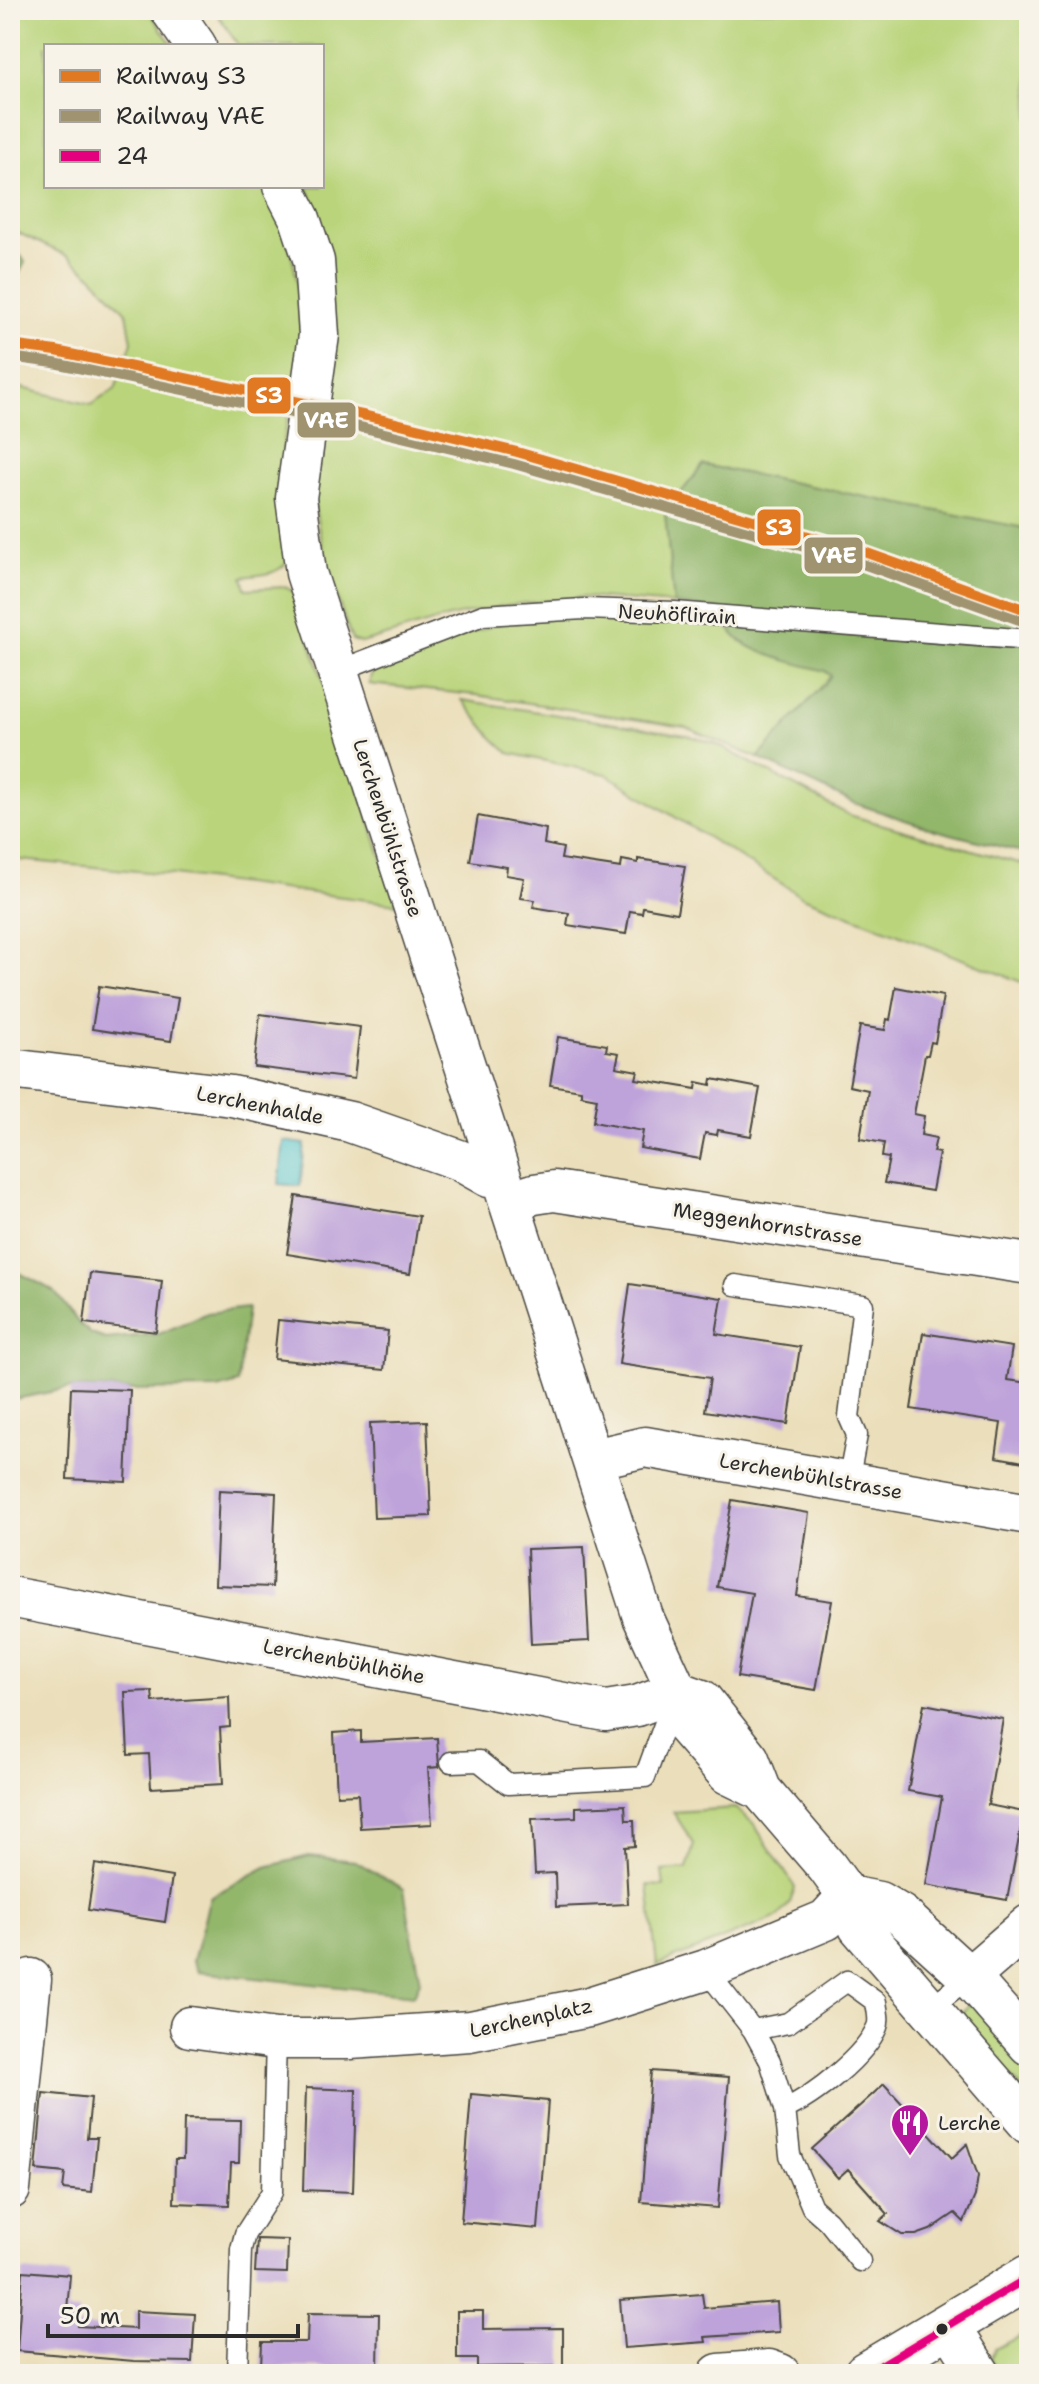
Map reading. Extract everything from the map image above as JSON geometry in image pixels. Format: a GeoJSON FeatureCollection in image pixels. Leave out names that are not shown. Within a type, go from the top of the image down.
{"type":"FeatureCollection","features":[{"type":"Feature","properties":{"kind":"main road"},"geometry":{"type":"LineString","coordinates":[[866,2374],[1029,2277]]}},
{"type":"Feature","properties":{"kind":"street"},"geometry":{"type":"LineString","coordinates":[[171,10],[195,44]]}},
{"type":"Feature","properties":{"kind":"street","name":"Lerchenbühlstrasse"},"geometry":{"type":"LineString","coordinates":[[284,188],[300,219],[314,261],[319,335],[296,498],[306,573],[335,672],[366,758],[643,1617],[677,1691]]}},
{"type":"Feature","properties":{"kind":"street","name":"Lerchenhalde"},"geometry":{"type":"LineString","coordinates":[[10,1069],[232,1096],[350,1122],[459,1160],[505,1188]]}},
{"type":"Feature","properties":{"kind":"street","name":"Meggenhornstrasse"},"geometry":{"type":"LineString","coordinates":[[505,1188],[534,1194],[554,1191],[1029,1264]]}},
{"type":"Feature","properties":{"kind":"street","name":"Lerchenbühlstrasse"},"geometry":{"type":"LineString","coordinates":[[594,1459],[645,1447],[1029,1514]]}},
{"type":"Feature","properties":{"kind":"street","name":"Lerchenbühlhöhe"},"geometry":{"type":"LineString","coordinates":[[10,1597],[606,1711],[637,1706],[677,1691]]}},
{"type":"Feature","properties":{"kind":"street"},"geometry":{"type":"LineString","coordinates":[[677,1691],[702,1700],[749,1759],[761,1790],[848,1896],[859,1927],[1029,2124]]}},
{"type":"Feature","properties":{"kind":"street"},"geometry":{"type":"LineString","coordinates":[[848,1896],[879,1902],[901,1915],[969,1977],[1029,2045]]}},
{"type":"Feature","properties":{"kind":"street","name":"Lerchenplatz"},"geometry":{"type":"LineString","coordinates":[[190,2027],[276,2039],[350,2039],[470,2031],[589,2007],[706,1970],[826,1920],[848,1896]]}},
{"type":"Feature","properties":{"kind":"street"},"geometry":{"type":"LineString","coordinates":[[969,1977],[1029,1925]]}},
{"type":"Feature","properties":{"kind":"street"},"geometry":{"type":"LineString","coordinates":[[10,2189],[31,1979]]}},
{"type":"Feature","properties":{"kind":"street"},"geometry":{"type":"LineString","coordinates":[[949,2325],[980,2374]]}},
{"type":"Feature","properties":{"kind":"street"},"geometry":{"type":"LineString","coordinates":[[719,2374],[769,2370],[780,2374]]}},
{"type":"Feature","properties":{"kind":"lane","name":"Neuhöflirain"},"geometry":{"type":"LineString","coordinates":[[335,672],[483,615],[584,609],[675,612],[1029,640]]}},
{"type":"Feature","properties":{"kind":"lane"},"geometry":{"type":"LineString","coordinates":[[735,1285],[863,1305],[849,1417],[857,1435],[848,1482]]}},
{"type":"Feature","properties":{"kind":"lane"},"geometry":{"type":"LineString","coordinates":[[451,1762],[479,1761],[508,1784],[645,1777],[677,1691]]}},
{"type":"Feature","properties":{"kind":"lane"},"geometry":{"type":"LineString","coordinates":[[706,1970],[753,2030],[770,2061],[785,2109],[790,2155],[812,2207],[828,2221],[860,2261]]}},
{"type":"Feature","properties":{"kind":"lane"},"geometry":{"type":"LineString","coordinates":[[930,2008],[969,1977]]}},
{"type":"Feature","properties":{"kind":"lane"},"geometry":{"type":"LineString","coordinates":[[753,2030],[788,2023],[847,1981],[876,2002],[879,2024],[862,2051],[819,2088],[785,2109]]}},
{"type":"Feature","properties":{"kind":"lane"},"geometry":{"type":"LineString","coordinates":[[237,2374],[241,2249],[245,2234],[272,2192],[276,2039]]}},
{"type":"Feature","properties":{"kind":"green space"},"geometry":{"type":"Polygon","coordinates":[[[10,10],[148,10],[172,44],[44,44],[44,188],[267,188],[275,204],[294,266],[301,331],[300,360],[282,458],[281,510],[287,562],[272,572],[243,577],[246,589],[285,587],[294,592],[397,904],[158,873],[10,859],[10,385],[91,405],[115,389],[132,342],[127,313],[92,276],[68,256],[10,229],[10,10]]]}},
{"type":"Feature","properties":{"kind":"green space"},"geometry":{"type":"Polygon","coordinates":[[[225,10],[1029,10],[1029,529],[703,465],[665,513],[674,604],[584,597],[507,605],[449,617],[362,643],[352,640],[328,567],[313,492],[317,211],[308,188],[324,188],[324,44],[238,44],[218,15],[225,10]]]}},
{"type":"Feature","properties":{"kind":"green space"},"geometry":{"type":"Polygon","coordinates":[[[10,249],[25,262],[10,284],[10,249]]]}},
{"type":"Feature","properties":{"kind":"green space"},"geometry":{"type":"Polygon","coordinates":[[[703,465],[1029,529],[1029,854],[935,830],[854,803],[758,758],[831,676],[825,671],[747,645],[730,629],[725,610],[674,604],[665,513],[703,465]]]}},
{"type":"Feature","properties":{"kind":"green space"},"geometry":{"type":"Polygon","coordinates":[[[570,615],[729,624],[740,641],[832,676],[758,758],[685,727],[476,695],[369,684],[371,675],[386,663],[452,639],[504,622],[570,615]]]}},
{"type":"Feature","properties":{"kind":"green space"},"geometry":{"type":"Polygon","coordinates":[[[462,700],[686,735],[714,743],[849,815],[1029,866],[1029,985],[803,897],[606,774],[509,753],[462,700]]]}},
{"type":"Feature","properties":{"kind":"green space"},"geometry":{"type":"Polygon","coordinates":[[[10,1268],[54,1291],[91,1334],[106,1339],[159,1334],[207,1313],[247,1308],[238,1383],[218,1389],[71,1388],[10,1400],[10,1268]]]}},
{"type":"Feature","properties":{"kind":"green space"},"geometry":{"type":"Polygon","coordinates":[[[735,1808],[753,1823],[795,1887],[790,1903],[778,1917],[657,1965],[648,1885],[664,1886],[662,1871],[687,1869],[694,1844],[673,1812],[735,1808]]]}},
{"type":"Feature","properties":{"kind":"green space"},"geometry":{"type":"Polygon","coordinates":[[[309,1856],[355,1861],[404,1889],[420,1982],[414,1995],[199,1972],[193,1961],[210,1897],[266,1867],[309,1856]]]}},
{"type":"Feature","properties":{"kind":"green space"},"geometry":{"type":"Polygon","coordinates":[[[971,2002],[1029,2065],[1029,2096],[960,2022],[963,2011],[971,2002]]]}},
{"type":"Feature","properties":{"kind":"green space"},"geometry":{"type":"Polygon","coordinates":[[[1029,2331],[1029,2374],[1000,2374],[990,2359],[995,2349],[1029,2331]]]}},
{"type":"Feature","properties":{"kind":"water"},"geometry":{"type":"Polygon","coordinates":[[[284,1141],[305,1144],[300,1186],[279,1184],[284,1141]]]}},
{"type":"Feature","properties":{"kind":"building"},"geometry":{"type":"Polygon","coordinates":[[[478,816],[546,829],[544,844],[563,848],[561,859],[621,868],[622,860],[638,863],[638,859],[685,866],[677,913],[643,907],[642,913],[630,911],[626,934],[567,925],[569,913],[533,907],[535,900],[520,898],[524,878],[506,875],[507,867],[470,861],[478,816]]]}},
{"type":"Feature","properties":{"kind":"building"},"geometry":{"type":"Polygon","coordinates":[[[99,986],[178,998],[171,1041],[92,1029],[99,986]]]}},
{"type":"Feature","properties":{"kind":"building"},"geometry":{"type":"Polygon","coordinates":[[[896,987],[943,996],[935,1043],[931,1042],[928,1055],[925,1055],[914,1114],[924,1116],[921,1135],[936,1138],[933,1152],[939,1153],[932,1191],[884,1183],[889,1158],[882,1157],[884,1143],[860,1139],[868,1090],[849,1086],[860,1026],[885,1030],[896,987]]]}},
{"type":"Feature","properties":{"kind":"building"},"geometry":{"type":"Polygon","coordinates":[[[260,1014],[360,1027],[354,1079],[254,1067],[260,1014]]]}},
{"type":"Feature","properties":{"kind":"building"},"geometry":{"type":"Polygon","coordinates":[[[558,1037],[607,1045],[606,1051],[619,1053],[616,1067],[638,1071],[636,1079],[696,1089],[697,1082],[711,1085],[712,1079],[760,1088],[751,1136],[718,1130],[717,1135],[705,1133],[700,1159],[640,1148],[643,1131],[593,1122],[597,1098],[581,1095],[581,1090],[550,1085],[558,1037]]]}},
{"type":"Feature","properties":{"kind":"building"},"geometry":{"type":"Polygon","coordinates":[[[296,1196],[419,1216],[410,1274],[287,1254],[296,1196]]]}},
{"type":"Feature","properties":{"kind":"building"},"geometry":{"type":"Polygon","coordinates":[[[90,1273],[162,1281],[156,1332],[84,1323],[90,1273]]]}},
{"type":"Feature","properties":{"kind":"building"},"geometry":{"type":"Polygon","coordinates":[[[630,1284],[722,1298],[716,1334],[800,1347],[788,1424],[705,1411],[710,1378],[619,1364],[630,1284]]]}},
{"type":"Feature","properties":{"kind":"building"},"geometry":{"type":"Polygon","coordinates":[[[278,1320],[388,1331],[384,1370],[274,1359],[278,1320]]]}},
{"type":"Feature","properties":{"kind":"building"},"geometry":{"type":"Polygon","coordinates":[[[923,1333],[1012,1347],[1007,1380],[1029,1383],[1029,1463],[996,1457],[1001,1423],[911,1409],[923,1333]]]}},
{"type":"Feature","properties":{"kind":"building"},"geometry":{"type":"Polygon","coordinates":[[[71,1388],[130,1390],[126,1482],[67,1479],[71,1388]]]}},
{"type":"Feature","properties":{"kind":"building"},"geometry":{"type":"Polygon","coordinates":[[[427,1421],[431,1516],[374,1518],[370,1423],[427,1421]]]}},
{"type":"Feature","properties":{"kind":"building"},"geometry":{"type":"Polygon","coordinates":[[[219,1490],[276,1493],[272,1587],[215,1585],[219,1490]]]}},
{"type":"Feature","properties":{"kind":"building"},"geometry":{"type":"Polygon","coordinates":[[[732,1500],[809,1513],[797,1596],[832,1601],[816,1690],[737,1677],[752,1593],[717,1587],[732,1500]]]}},
{"type":"Feature","properties":{"kind":"building"},"geometry":{"type":"Polygon","coordinates":[[[584,1547],[589,1641],[531,1644],[527,1549],[584,1547]]]}},
{"type":"Feature","properties":{"kind":"building"},"geometry":{"type":"Polygon","coordinates":[[[152,1691],[153,1702],[229,1697],[230,1727],[220,1728],[223,1784],[151,1788],[149,1754],[128,1755],[125,1692],[152,1691]]]}},
{"type":"Feature","properties":{"kind":"building"},"geometry":{"type":"Polygon","coordinates":[[[924,1704],[1003,1719],[988,1805],[1024,1812],[1007,1900],[926,1885],[942,1797],[908,1791],[924,1704]]]}},
{"type":"Feature","properties":{"kind":"building"},"geometry":{"type":"Polygon","coordinates":[[[361,1731],[361,1742],[437,1738],[439,1767],[428,1768],[432,1824],[360,1828],[358,1794],[337,1795],[334,1733],[361,1731]]]}},
{"type":"Feature","properties":{"kind":"building"},"geometry":{"type":"Polygon","coordinates":[[[625,1805],[626,1820],[634,1820],[635,1846],[625,1847],[628,1904],[556,1907],[555,1873],[535,1874],[532,1819],[576,1817],[576,1807],[625,1805]]]}},
{"type":"Feature","properties":{"kind":"building"},"geometry":{"type":"Polygon","coordinates":[[[95,1864],[172,1877],[165,1922],[88,1910],[95,1864]]]}},
{"type":"Feature","properties":{"kind":"building"},"geometry":{"type":"Polygon","coordinates":[[[651,2071],[729,2077],[718,2208],[641,2202],[651,2071]]]}},
{"type":"Feature","properties":{"kind":"building","name":"Lerche"},"geometry":{"type":"Polygon","coordinates":[[[884,2084],[952,2158],[967,2144],[978,2176],[975,2196],[964,2222],[955,2213],[930,2230],[916,2235],[902,2235],[880,2221],[888,2214],[848,2169],[838,2178],[812,2149],[884,2084]]]}},
{"type":"Feature","properties":{"kind":"building"},"geometry":{"type":"Polygon","coordinates":[[[306,2088],[356,2090],[353,2192],[303,2190],[306,2088]]]}},
{"type":"Feature","properties":{"kind":"building"},"geometry":{"type":"Polygon","coordinates":[[[43,2093],[91,2098],[87,2138],[97,2138],[92,2192],[63,2189],[65,2173],[36,2170],[43,2093]]]}},
{"type":"Feature","properties":{"kind":"building"},"geometry":{"type":"Polygon","coordinates":[[[471,2094],[548,2101],[538,2229],[461,2222],[471,2094]]]}},
{"type":"Feature","properties":{"kind":"building"},"geometry":{"type":"Polygon","coordinates":[[[184,2119],[240,2120],[239,2163],[231,2163],[229,2205],[174,2203],[175,2159],[183,2159],[184,2119]]]}},
{"type":"Feature","properties":{"kind":"building"},"geometry":{"type":"Polygon","coordinates":[[[257,2239],[288,2240],[287,2273],[255,2272],[257,2239]]]}},
{"type":"Feature","properties":{"kind":"building"},"geometry":{"type":"Polygon","coordinates":[[[23,2271],[70,2275],[67,2310],[79,2311],[78,2326],[135,2329],[135,2311],[195,2314],[192,2362],[134,2361],[17,2351],[23,2271]]]}},
{"type":"Feature","properties":{"kind":"building"},"geometry":{"type":"Polygon","coordinates":[[[702,2294],[704,2308],[777,2302],[779,2332],[705,2337],[706,2342],[624,2348],[620,2300],[702,2294]]]}},
{"type":"Feature","properties":{"kind":"building"},"geometry":{"type":"Polygon","coordinates":[[[457,2311],[483,2311],[483,2329],[563,2328],[563,2366],[477,2367],[477,2359],[457,2359],[457,2311]]]}},
{"type":"Feature","properties":{"kind":"building"},"geometry":{"type":"Polygon","coordinates":[[[308,2313],[379,2314],[378,2369],[261,2367],[262,2342],[307,2342],[308,2313]]]}},
{"type":"Feature","properties":{"kind":"rail line","name":"S3"},"geometry":{"type":"LineString","coordinates":[[10,345],[56,351],[367,416],[517,452],[864,552],[1029,611]]}},
{"type":"Feature","properties":{"kind":"rail line","name":"VAE"},"geometry":{"type":"LineString","coordinates":[[10,357],[54,363],[364,428],[514,464],[860,563],[1025,622]]}},
{"type":"Feature","properties":{"kind":"transit line","name":"24"},"geometry":{"type":"LineString","coordinates":[[866,2374],[1029,2277]]}},
{"type":"Feature","properties":{"kind":"place","name":"Lerche"},"geometry":{"type":"Point","coordinates":[910,2157]}}]}
